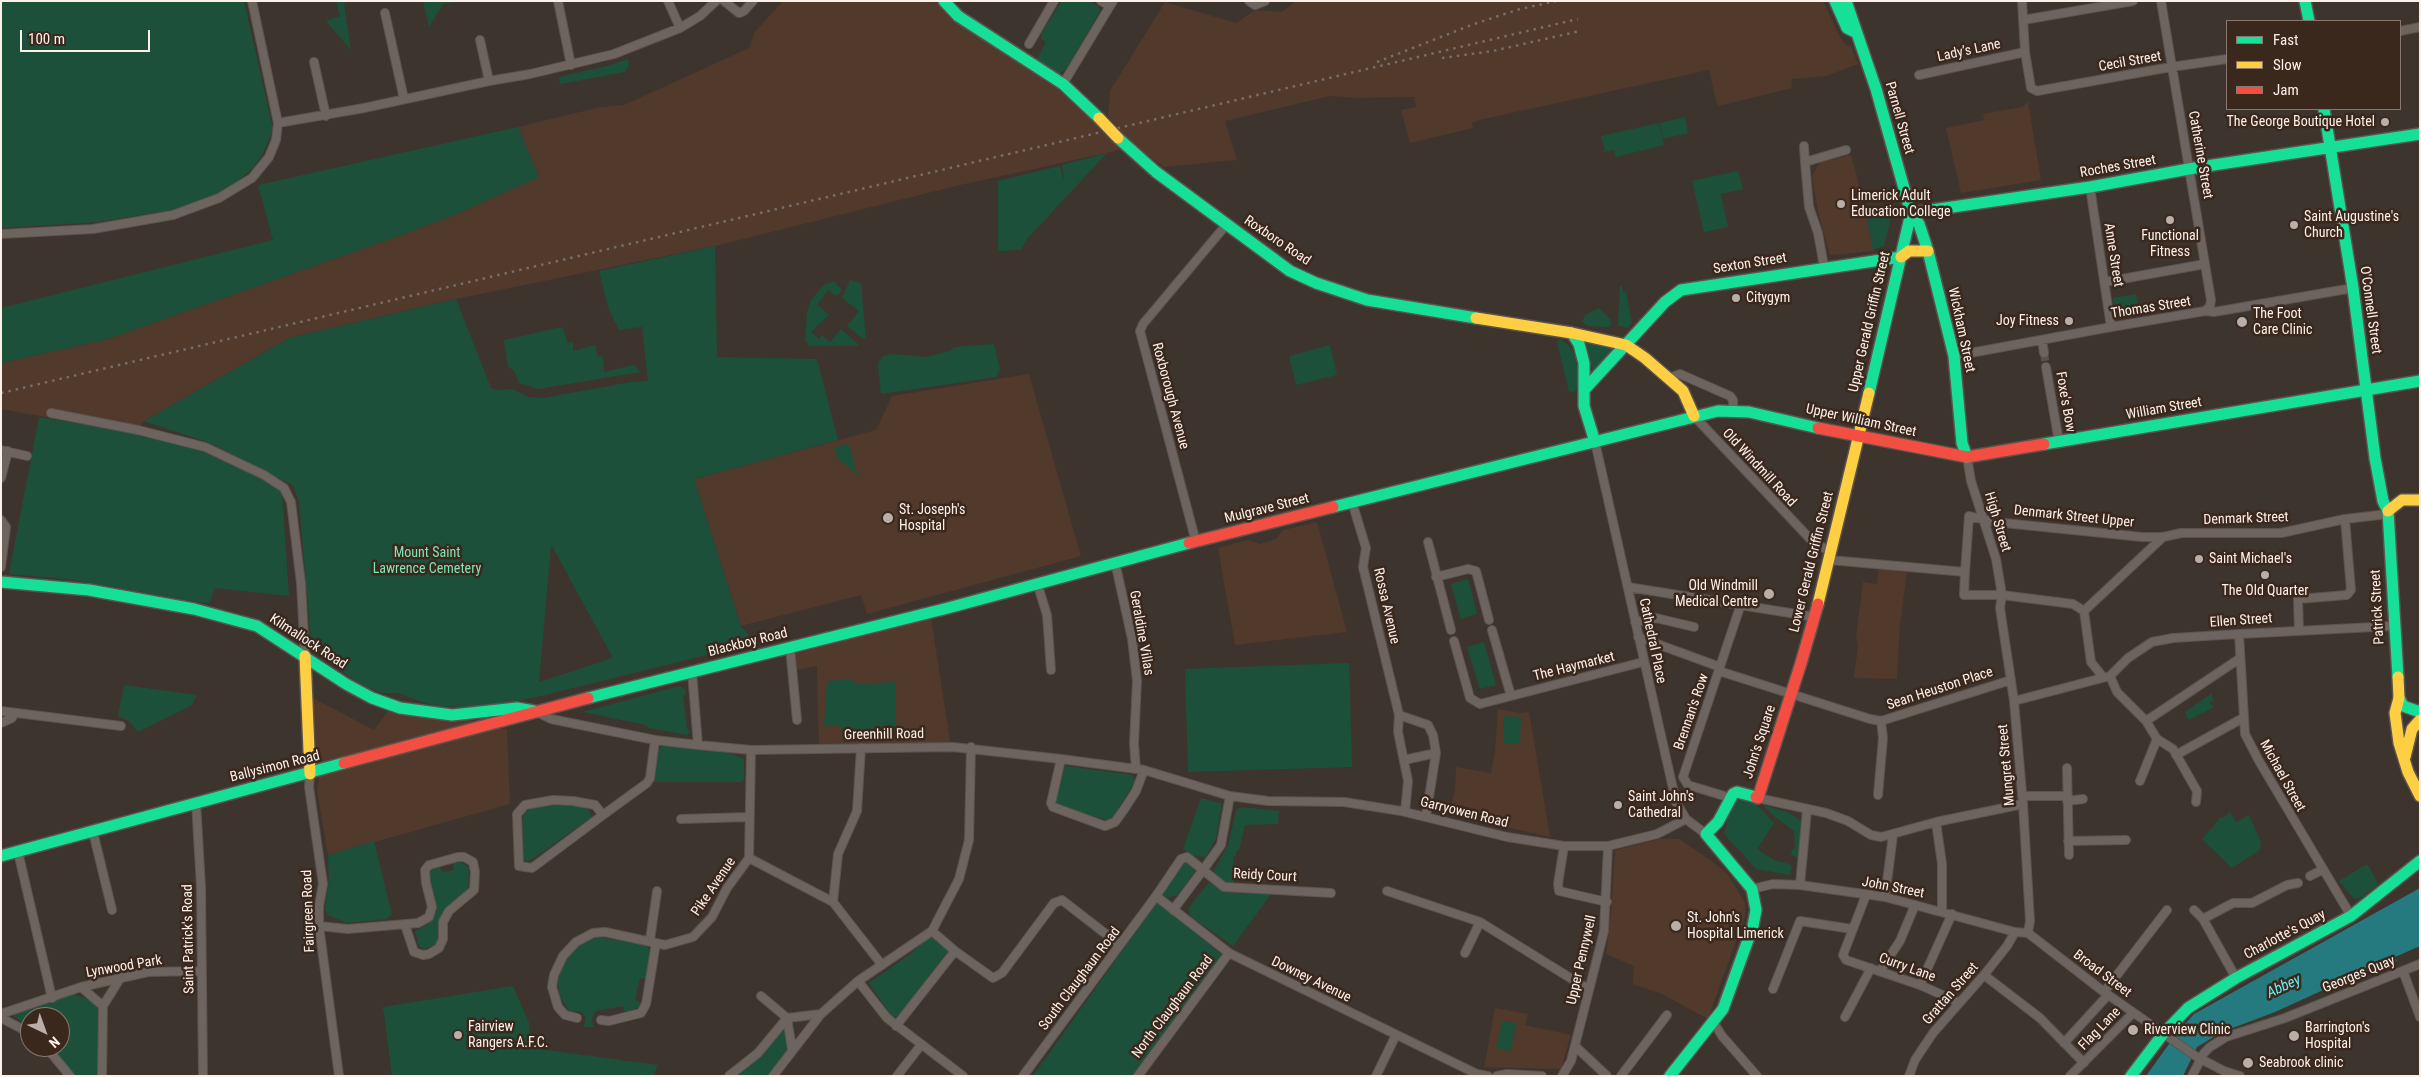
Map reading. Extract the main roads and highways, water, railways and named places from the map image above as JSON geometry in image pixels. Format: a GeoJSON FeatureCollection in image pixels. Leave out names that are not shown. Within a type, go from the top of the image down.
{"type":"FeatureCollection","features":[{"type":"Feature","properties":{"kind":"main road","name":"Roxboro Road"},"geometry":{"type":"LineString","coordinates":[[944,1],[958,16],[974,28],[1063,84],[1099,118],[1126,148],[1226,225],[1290,271],[1337,292],[1368,300],[1572,333],[1626,345],[1683,391],[1694,416]]}},
{"type":"Feature","properties":{"kind":"main road","name":"Parnell Street"},"geometry":{"type":"LineString","coordinates":[[1835,1],[1847,28],[1855,32]]}},
{"type":"Feature","properties":{"kind":"main road","name":"Parnell Street"},"geometry":{"type":"LineString","coordinates":[[1846,1],[1876,89],[1911,213]]}},
{"type":"Feature","properties":{"kind":"main road"},"geometry":{"type":"LineString","coordinates":[[2305,1],[2308,20]]}},
{"type":"Feature","properties":{"kind":"main road","name":"O'Connell Street"},"geometry":{"type":"LineString","coordinates":[[2324,110],[2353,288],[2382,498],[2388,512]]}},
{"type":"Feature","properties":{"kind":"main road","name":"Roches Street"},"geometry":{"type":"LineString","coordinates":[[1911,213],[2090,187],[2190,169],[2420,134]]}},
{"type":"Feature","properties":{"kind":"main road","name":"Wickham Street"},"geometry":{"type":"LineString","coordinates":[[1911,213],[1920,224],[1954,356],[1962,443],[1968,457]]}},
{"type":"Feature","properties":{"kind":"main road","name":"Upper Gerald Griffin Street"},"geometry":{"type":"LineString","coordinates":[[1859,436],[1911,213]]}},
{"type":"Feature","properties":{"kind":"main road","name":"Sexton Street"},"geometry":{"type":"LineString","coordinates":[[1585,389],[1665,302],[1681,290],[1901,256],[1910,250],[1928,251]]}},
{"type":"Feature","properties":{"kind":"main road"},"geometry":{"type":"LineString","coordinates":[[1572,333],[1579,344],[1584,363],[1584,406],[1594,442]]}},
{"type":"Feature","properties":{"kind":"main road","name":"William Street"},"geometry":{"type":"LineString","coordinates":[[1968,457],[2272,404],[2420,381]]}},
{"type":"Feature","properties":{"kind":"main road","name":"Upper William Street"},"geometry":{"type":"LineString","coordinates":[[1694,416],[1734,410],[1749,412],[1968,457]]}},
{"type":"Feature","properties":{"kind":"main road","name":"Mulgrave Street"},"geometry":{"type":"LineString","coordinates":[[948,608],[1115,562],[1694,416]]}},
{"type":"Feature","properties":{"kind":"main road","name":"Lower Gerald Griffin Street"},"geometry":{"type":"LineString","coordinates":[[1792,695],[1831,556],[1859,436]]}},
{"type":"Feature","properties":{"kind":"main road"},"geometry":{"type":"LineString","coordinates":[[2388,512],[2402,500],[2420,500]]}},
{"type":"Feature","properties":{"kind":"main road","name":"Patrick Street"},"geometry":{"type":"LineString","coordinates":[[2388,512],[2393,626],[2399,698],[2395,713],[2398,743],[2405,757],[2408,772],[2420,796]]}},
{"type":"Feature","properties":{"kind":"main road","name":"Kilmallock Road"},"geometry":{"type":"LineString","coordinates":[[1,582],[89,590],[194,609],[257,626],[346,684],[372,698],[400,708],[425,713],[474,714],[517,708],[537,712]]}},
{"type":"Feature","properties":{"kind":"main road","name":"Blackboy Road"},"geometry":{"type":"LineString","coordinates":[[555,706],[948,608]]}},
{"type":"Feature","properties":{"kind":"main road"},"geometry":{"type":"LineString","coordinates":[[305,656],[310,774]]}},
{"type":"Feature","properties":{"kind":"main road","name":"John's Square"},"geometry":{"type":"LineString","coordinates":[[1670,1076],[1714,1023],[1723,1009],[1753,926],[1756,910],[1752,889],[1706,834],[1718,822],[1736,792],[1758,798],[1792,695]]}},
{"type":"Feature","properties":{"kind":"main road"},"geometry":{"type":"LineString","coordinates":[[2399,698],[2410,710],[2420,712]]}},
{"type":"Feature","properties":{"kind":"main road","name":"Ballysimon Road"},"geometry":{"type":"LineString","coordinates":[[1,856],[196,802],[310,774],[555,706]]}},
{"type":"Feature","properties":{"kind":"main road"},"geometry":{"type":"LineString","coordinates":[[2405,757],[2412,729],[2420,720]]}},
{"type":"Feature","properties":{"kind":"main road","name":"Charlotte's Quay"},"geometry":{"type":"LineString","coordinates":[[2131,1076],[2188,1008],[2236,978],[2351,916],[2420,861]]}},
{"type":"Feature","properties":{"kind":"water","name":"Abbey"},"geometry":{"type":"Polygon","coordinates":[[[2420,888],[2420,946],[2395,957],[2397,961],[2380,969],[2378,965],[2275,1012],[2222,1032],[2197,1047],[2183,1076],[2146,1076],[2177,1033],[2194,1014],[2420,888]]]}},
{"type":"Feature","properties":{"kind":"tunnel"},"geometry":{"type":"LineString","coordinates":[[2044,353],[2046,367]]}},
{"type":"Feature","properties":{"kind":"railway"},"geometry":{"type":"LineString","coordinates":[[1377,62],[1474,24],[1520,9],[1556,1]]}},
{"type":"Feature","properties":{"kind":"railway"},"geometry":{"type":"LineString","coordinates":[[1,393],[1578,19]]}},
{"type":"Feature","properties":{"kind":"railway"},"geometry":{"type":"LineString","coordinates":[[1442,58],[1493,51],[1580,31]]}},
{"type":"Feature","properties":{"kind":"place","name":"The George Boutique Hotel"},"geometry":{"type":"Point","coordinates":[2385,122]}},
{"type":"Feature","properties":{"kind":"place","name":"Limerick Adult Education College"},"geometry":{"type":"Point","coordinates":[1841,204]}},
{"type":"Feature","properties":{"kind":"place","name":"Functional Fitness"},"geometry":{"type":"Point","coordinates":[2170,220]}},
{"type":"Feature","properties":{"kind":"place","name":"Saint Augustine's Church"},"geometry":{"type":"Point","coordinates":[2294,225]}},
{"type":"Feature","properties":{"kind":"place","name":"Citygym"},"geometry":{"type":"Point","coordinates":[1736,298]}},
{"type":"Feature","properties":{"kind":"place","name":"Joy Fitness"},"geometry":{"type":"Point","coordinates":[2069,321]}},
{"type":"Feature","properties":{"kind":"place","name":"The Foot Care Clinic"},"geometry":{"type":"Point","coordinates":[2242,322]}},
{"type":"Feature","properties":{"kind":"place","name":"St. Joseph's Hospital"},"geometry":{"type":"Point","coordinates":[888,518]}},
{"type":"Feature","properties":{"kind":"place","name":"Saint Michael's"},"geometry":{"type":"Point","coordinates":[2199,559]}},
{"type":"Feature","properties":{"kind":"place","name":"The Old Quarter"},"geometry":{"type":"Point","coordinates":[2265,575]}},
{"type":"Feature","properties":{"kind":"place","name":"Old Windmill Medical Centre"},"geometry":{"type":"Point","coordinates":[1769,594]}},
{"type":"Feature","properties":{"kind":"place","name":"Saint John's Cathedral"},"geometry":{"type":"Point","coordinates":[1618,805]}},
{"type":"Feature","properties":{"kind":"place","name":"St. John's Hospital Limerick"},"geometry":{"type":"Point","coordinates":[1676,926]}},
{"type":"Feature","properties":{"kind":"place","name":"Riverview Clinic"},"geometry":{"type":"Point","coordinates":[2133,1030]}},
{"type":"Feature","properties":{"kind":"place","name":"Fairview Rangers A.F.C."},"geometry":{"type":"Point","coordinates":[458,1035]}},
{"type":"Feature","properties":{"kind":"place","name":"Barrington's Hospital"},"geometry":{"type":"Point","coordinates":[2294,1036]}},
{"type":"Feature","properties":{"kind":"place","name":"Seabrook clinic"},"geometry":{"type":"Point","coordinates":[2248,1063]}},
{"type":"Feature","properties":{"kind":"park label","name":"Mount Saint Lawrence Cemetery"},"geometry":{"type":"Point","coordinates":[427,562]}}]}
